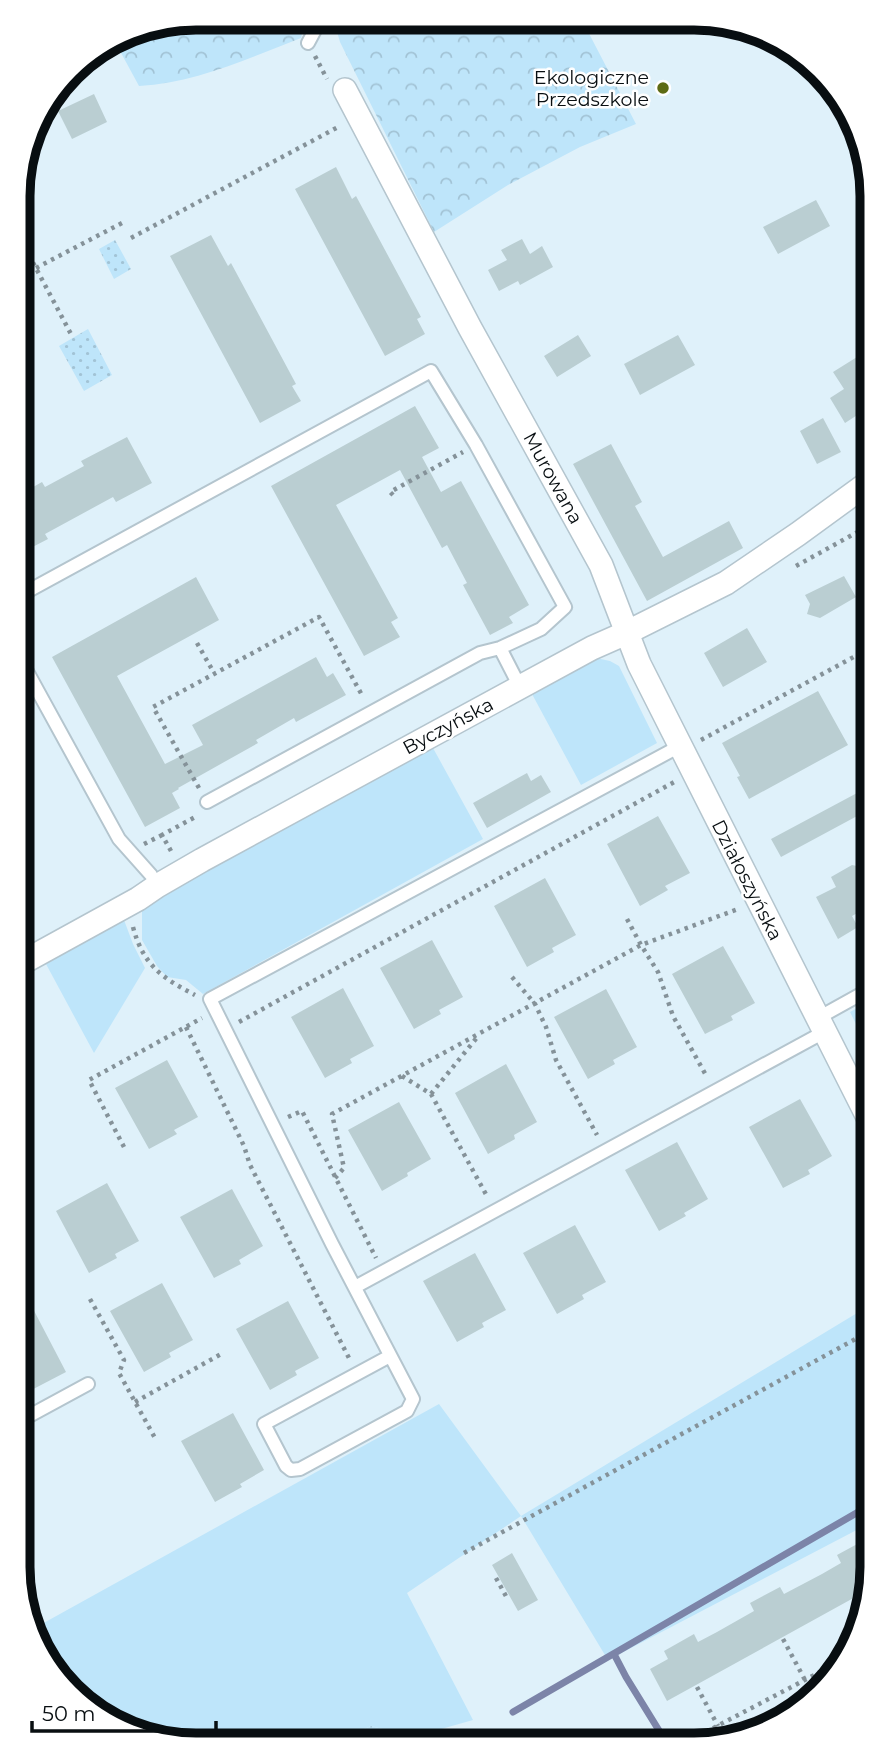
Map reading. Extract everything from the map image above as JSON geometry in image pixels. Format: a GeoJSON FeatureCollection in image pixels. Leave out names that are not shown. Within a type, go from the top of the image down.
{"type":"FeatureCollection","features":[{"type":"Feature","properties":{"kind":"street","name":"Murowana"},"geometry":{"type":"LineString","coordinates":[[345,90],[470,328],[601,565],[626,633]]}},
{"type":"Feature","properties":{"kind":"street","name":"Byczyńska"},"geometry":{"type":"LineString","coordinates":[[30,958],[592,648],[726,583],[860,489]]}},
{"type":"Feature","properties":{"kind":"street","name":"Działoszyńska"},"geometry":{"type":"LineString","coordinates":[[626,633],[639,664],[860,1101]]}},
{"type":"Feature","properties":{"kind":"lane"},"geometry":{"type":"LineString","coordinates":[[308,43],[315,30]]}},
{"type":"Feature","properties":{"kind":"lane"},"geometry":{"type":"LineString","coordinates":[[30,590],[430,371],[476,446],[565,607],[541,629],[500,648],[480,653],[207,802]]}},
{"type":"Feature","properties":{"kind":"lane"},"geometry":{"type":"LineString","coordinates":[[500,648],[520,687]]}},
{"type":"Feature","properties":{"kind":"lane"},"geometry":{"type":"LineString","coordinates":[[30,675],[119,839],[152,875],[158,886]]}},
{"type":"Feature","properties":{"kind":"lane"},"geometry":{"type":"LineString","coordinates":[[390,1356],[264,1424],[286,1466],[300,1469],[407,1411],[413,1399],[213,1005],[681,748]]}},
{"type":"Feature","properties":{"kind":"lane"},"geometry":{"type":"LineString","coordinates":[[355,1287],[714,1091],[822,1025],[860,997]]}},
{"type":"Feature","properties":{"kind":"lane"},"geometry":{"type":"LineString","coordinates":[[30,1415],[88,1384]]}},
{"type":"Feature","properties":{"kind":"path"},"geometry":{"type":"LineString","coordinates":[[308,43],[330,84],[345,90]]}},
{"type":"Feature","properties":{"kind":"path"},"geometry":{"type":"LineString","coordinates":[[131,238],[347,123]]}},
{"type":"Feature","properties":{"kind":"path"},"geometry":{"type":"LineString","coordinates":[[36,268],[122,223]]}},
{"type":"Feature","properties":{"kind":"path"},"geometry":{"type":"LineString","coordinates":[[30,258],[72,337]]}},
{"type":"Feature","properties":{"kind":"path"},"geometry":{"type":"LineString","coordinates":[[393,495],[390,492],[476,446]]}},
{"type":"Feature","properties":{"kind":"path"},"geometry":{"type":"LineString","coordinates":[[175,859],[162,835],[207,810],[207,802],[153,707],[312,618],[319,617],[372,713]]}},
{"type":"Feature","properties":{"kind":"path"},"geometry":{"type":"LineString","coordinates":[[197,643],[214,673]]}},
{"type":"Feature","properties":{"kind":"path"},"geometry":{"type":"LineString","coordinates":[[681,748],[860,653]]}},
{"type":"Feature","properties":{"kind":"path"},"geometry":{"type":"LineString","coordinates":[[225,1030],[680,779]]}},
{"type":"Feature","properties":{"kind":"path"},"geometry":{"type":"LineString","coordinates":[[335,1178],[344,1168],[332,1115],[641,945],[758,902]]}},
{"type":"Feature","properties":{"kind":"path"},"geometry":{"type":"LineString","coordinates":[[124,1147],[89,1080],[186,1027],[213,1005],[168,981],[152,967],[136,940],[125,906]]}},
{"type":"Feature","properties":{"kind":"path"},"geometry":{"type":"LineString","coordinates":[[628,919],[658,972],[673,1016],[714,1091]]}},
{"type":"Feature","properties":{"kind":"path"},"geometry":{"type":"LineString","coordinates":[[512,977],[535,1004],[547,1027],[556,1060],[605,1150]]}},
{"type":"Feature","properties":{"kind":"path"},"geometry":{"type":"LineString","coordinates":[[186,1027],[244,1146],[250,1165],[356,1373]]}},
{"type":"Feature","properties":{"kind":"path"},"geometry":{"type":"LineString","coordinates":[[431,1094],[481,1033]]}},
{"type":"Feature","properties":{"kind":"path"},"geometry":{"type":"LineString","coordinates":[[401,1076],[431,1094],[495,1210]]}},
{"type":"Feature","properties":{"kind":"path"},"geometry":{"type":"LineString","coordinates":[[272,1125],[302,1111],[382,1272]]}},
{"type":"Feature","properties":{"kind":"path"},"geometry":{"type":"LineString","coordinates":[[90,1299],[124,1360],[119,1373],[155,1438]]}},
{"type":"Feature","properties":{"kind":"path"},"geometry":{"type":"LineString","coordinates":[[464,1553],[860,1337]]}},
{"type":"Feature","properties":{"kind":"path"},"geometry":{"type":"LineString","coordinates":[[135,1402],[223,1353]]}},
{"type":"Feature","properties":{"kind":"path"},"geometry":{"type":"LineString","coordinates":[[496,1578],[507,1598],[509,1597]]}},
{"type":"Feature","properties":{"kind":"path"},"geometry":{"type":"LineString","coordinates":[[783,1639],[805,1680]]}},
{"type":"Feature","properties":{"kind":"path"},"geometry":{"type":"LineString","coordinates":[[705,1733],[825,1670]]}},
{"type":"Feature","properties":{"kind":"path"},"geometry":{"type":"LineString","coordinates":[[696,1687],[718,1726]]}},
{"type":"Feature","properties":{"kind":"green space"},"geometry":{"type":"Polygon","coordinates":[[[185,30],[303,30],[301,38],[222,68],[160,84],[139,86],[120,51],[100,61],[132,42],[163,33],[185,30]]]}},
{"type":"Feature","properties":{"kind":"green space"},"geometry":{"type":"Polygon","coordinates":[[[336,30],[587,30],[636,124],[580,147],[508,185],[434,232],[336,30]]]}},
{"type":"Feature","properties":{"kind":"green space"},"geometry":{"type":"Polygon","coordinates":[[[115,240],[131,269],[114,279],[99,249],[115,240]]]}},
{"type":"Feature","properties":{"kind":"green space"},"geometry":{"type":"Polygon","coordinates":[[[88,329],[112,375],[84,391],[59,346],[88,329]]]}},
{"type":"Feature","properties":{"kind":"green space"},"geometry":{"type":"Polygon","coordinates":[[[596,658],[619,666],[657,743],[581,785],[532,694],[596,658]]]}},
{"type":"Feature","properties":{"kind":"green space"},"geometry":{"type":"Polygon","coordinates":[[[433,748],[483,839],[203,994],[186,980],[167,977],[157,966],[142,940],[142,910],[206,870],[433,748]]]}},
{"type":"Feature","properties":{"kind":"green space"},"geometry":{"type":"Polygon","coordinates":[[[124,920],[145,968],[94,1053],[46,964],[124,920]]]}},
{"type":"Feature","properties":{"kind":"green space"},"geometry":{"type":"Polygon","coordinates":[[[860,1007],[860,1032],[850,1012],[860,1007]]]}},
{"type":"Feature","properties":{"kind":"green space"},"geometry":{"type":"Polygon","coordinates":[[[860,1311],[860,1528],[608,1660],[521,1516],[860,1311]]]}},
{"type":"Feature","properties":{"kind":"green space"},"geometry":{"type":"Polygon","coordinates":[[[439,1404],[521,1516],[407,1593],[473,1720],[427,1733],[398,1733],[371,1726],[355,1733],[174,1732],[132,1721],[113,1711],[86,1692],[58,1659],[40,1625],[439,1404]]]}},
{"type":"Feature","properties":{"kind":"green space"},"geometry":{"type":"Polygon","coordinates":[[[371,1726],[398,1733],[355,1733],[371,1726]]]}},
{"type":"Feature","properties":{"kind":"building"},"geometry":{"type":"Polygon","coordinates":[[[94,94],[107,122],[72,139],[58,111],[94,94]]]}},
{"type":"Feature","properties":{"kind":"building"},"geometry":{"type":"Polygon","coordinates":[[[336,167],[352,199],[356,196],[421,317],[417,319],[425,334],[385,356],[295,189],[336,167]]]}},
{"type":"Feature","properties":{"kind":"building"},"geometry":{"type":"Polygon","coordinates":[[[816,200],[830,226],[778,254],[763,227],[816,200]]]}},
{"type":"Feature","properties":{"kind":"building"},"geometry":{"type":"Polygon","coordinates":[[[211,235],[228,266],[231,263],[296,384],[292,386],[301,401],[260,423],[170,256],[211,235]]]}},
{"type":"Feature","properties":{"kind":"building"},"geometry":{"type":"Polygon","coordinates":[[[522,239],[530,254],[542,246],[553,267],[520,285],[518,281],[499,291],[488,270],[507,260],[501,250],[522,239]]]}},
{"type":"Feature","properties":{"kind":"building"},"geometry":{"type":"Polygon","coordinates":[[[578,335],[591,356],[557,377],[544,356],[578,335]]]}},
{"type":"Feature","properties":{"kind":"building"},"geometry":{"type":"Polygon","coordinates":[[[678,335],[695,365],[640,395],[624,364],[678,335]]]}},
{"type":"Feature","properties":{"kind":"building"},"geometry":{"type":"Polygon","coordinates":[[[857,357],[860,361],[860,401],[856,403],[860,413],[845,423],[830,398],[844,389],[833,372],[857,357]]]}},
{"type":"Feature","properties":{"kind":"building"},"geometry":{"type":"Polygon","coordinates":[[[415,406],[439,448],[422,457],[441,492],[461,481],[529,605],[509,617],[513,623],[490,635],[463,585],[467,583],[447,545],[442,548],[400,470],[336,505],[398,618],[391,622],[400,637],[364,656],[271,486],[415,406]]]}},
{"type":"Feature","properties":{"kind":"building"},"geometry":{"type":"Polygon","coordinates":[[[823,418],[841,452],[817,464],[800,431],[823,418]]]}},
{"type":"Feature","properties":{"kind":"building"},"geometry":{"type":"Polygon","coordinates":[[[127,437],[152,483],[116,502],[113,497],[45,534],[48,539],[30,548],[30,489],[42,482],[45,487],[84,466],[81,461],[127,437]]]}},
{"type":"Feature","properties":{"kind":"building"},"geometry":{"type":"Polygon","coordinates":[[[611,444],[642,502],[635,506],[663,557],[729,521],[743,548],[647,601],[573,464],[611,444]]]}},
{"type":"Feature","properties":{"kind":"building"},"geometry":{"type":"Polygon","coordinates":[[[844,576],[856,597],[820,618],[807,614],[810,604],[805,595],[844,576]]]}},
{"type":"Feature","properties":{"kind":"building"},"geometry":{"type":"Polygon","coordinates":[[[196,577],[219,620],[117,676],[165,764],[203,745],[192,725],[316,657],[327,677],[333,673],[346,695],[296,722],[294,718],[256,740],[258,743],[178,788],[172,793],[180,808],[145,827],[52,657],[196,577]]]}},
{"type":"Feature","properties":{"kind":"building"},"geometry":{"type":"Polygon","coordinates":[[[747,628],[767,662],[723,687],[704,653],[747,628]]]}},
{"type":"Feature","properties":{"kind":"building"},"geometry":{"type":"Polygon","coordinates":[[[818,691],[848,745],[749,799],[722,743],[818,691]]]}},
{"type":"Feature","properties":{"kind":"building"},"geometry":{"type":"Polygon","coordinates":[[[527,773],[531,781],[541,775],[551,792],[487,828],[473,803],[527,773]]]}},
{"type":"Feature","properties":{"kind":"building"},"geometry":{"type":"Polygon","coordinates":[[[860,791],[860,814],[781,857],[771,839],[860,791]]]}},
{"type":"Feature","properties":{"kind":"building"},"geometry":{"type":"Polygon","coordinates":[[[658,816],[690,873],[665,886],[668,890],[640,906],[607,844],[658,816]]]}},
{"type":"Feature","properties":{"kind":"building"},"geometry":{"type":"Polygon","coordinates":[[[852,865],[860,867],[860,912],[852,916],[858,927],[838,939],[816,897],[836,887],[831,877],[852,865]]]}},
{"type":"Feature","properties":{"kind":"building"},"geometry":{"type":"Polygon","coordinates":[[[545,878],[576,935],[552,948],[554,952],[527,967],[494,906],[545,878]]]}},
{"type":"Feature","properties":{"kind":"building"},"geometry":{"type":"Polygon","coordinates":[[[432,940],[463,997],[439,1010],[441,1014],[414,1029],[380,968],[432,940]]]}},
{"type":"Feature","properties":{"kind":"building"},"geometry":{"type":"Polygon","coordinates":[[[723,946],[755,1003],[731,1016],[733,1020],[705,1034],[672,974],[723,946]]]}},
{"type":"Feature","properties":{"kind":"building"},"geometry":{"type":"Polygon","coordinates":[[[343,988],[374,1046],[350,1059],[352,1063],[325,1078],[291,1017],[343,988]]]}},
{"type":"Feature","properties":{"kind":"building"},"geometry":{"type":"Polygon","coordinates":[[[606,989],[637,1047],[613,1060],[615,1064],[588,1079],[554,1017],[606,989]]]}},
{"type":"Feature","properties":{"kind":"building"},"geometry":{"type":"Polygon","coordinates":[[[167,1060],[198,1117],[174,1130],[177,1134],[149,1149],[115,1088],[167,1060]]]}},
{"type":"Feature","properties":{"kind":"building"},"geometry":{"type":"Polygon","coordinates":[[[506,1064],[537,1122],[514,1135],[515,1139],[488,1154],[455,1093],[506,1064]]]}},
{"type":"Feature","properties":{"kind":"building"},"geometry":{"type":"Polygon","coordinates":[[[800,1099],[832,1156],[808,1170],[810,1174],[783,1188],[749,1127],[800,1099]]]}},
{"type":"Feature","properties":{"kind":"building"},"geometry":{"type":"Polygon","coordinates":[[[399,1102],[431,1159],[382,1191],[348,1130],[399,1102]]]}},
{"type":"Feature","properties":{"kind":"building"},"geometry":{"type":"Polygon","coordinates":[[[677,1142],[708,1199],[684,1213],[686,1216],[659,1231],[625,1170],[677,1142]]]}},
{"type":"Feature","properties":{"kind":"building"},"geometry":{"type":"Polygon","coordinates":[[[107,1183],[139,1241],[115,1254],[117,1258],[89,1273],[56,1211],[107,1183]]]}},
{"type":"Feature","properties":{"kind":"building"},"geometry":{"type":"Polygon","coordinates":[[[232,1189],[263,1246],[239,1260],[241,1264],[214,1278],[180,1217],[232,1189]]]}},
{"type":"Feature","properties":{"kind":"building"},"geometry":{"type":"Polygon","coordinates":[[[575,1225],[606,1282],[582,1295],[584,1299],[557,1314],[523,1253],[575,1225]]]}},
{"type":"Feature","properties":{"kind":"building"},"geometry":{"type":"Polygon","coordinates":[[[475,1253],[506,1310],[482,1323],[484,1327],[457,1342],[423,1281],[475,1253]]]}},
{"type":"Feature","properties":{"kind":"building"},"geometry":{"type":"Polygon","coordinates":[[[162,1283],[193,1340],[169,1353],[171,1357],[144,1372],[110,1311],[162,1283]]]}},
{"type":"Feature","properties":{"kind":"building"},"geometry":{"type":"Polygon","coordinates":[[[288,1301],[319,1358],[295,1371],[297,1375],[270,1390],[236,1329],[288,1301]]]}},
{"type":"Feature","properties":{"kind":"building"},"geometry":{"type":"Polygon","coordinates":[[[30,1303],[66,1372],[30,1391],[30,1303]]]}},
{"type":"Feature","properties":{"kind":"building"},"geometry":{"type":"Polygon","coordinates":[[[233,1413],[264,1470],[240,1484],[242,1487],[215,1502],[181,1441],[233,1413]]]}},
{"type":"Feature","properties":{"kind":"building"},"geometry":{"type":"Polygon","coordinates":[[[860,1543],[858,1596],[667,1701],[650,1669],[668,1659],[664,1651],[694,1634],[698,1642],[754,1611],[750,1603],[780,1587],[784,1594],[822,1574],[841,1563],[837,1555],[860,1543]]]}},
{"type":"Feature","properties":{"kind":"building"},"geometry":{"type":"Polygon","coordinates":[[[512,1553],[538,1600],[518,1611],[492,1565],[512,1553]]]}},
{"type":"Feature","properties":{"kind":"waterway"},"geometry":{"type":"LineString","coordinates":[[513,1712],[860,1511]]}},
{"type":"Feature","properties":{"kind":"waterway"},"geometry":{"type":"LineString","coordinates":[[614,1654],[661,1733]]}},
{"type":"Feature","properties":{"kind":"place","name":"Ekologiczne Przedszkole"},"geometry":{"type":"Point","coordinates":[663,88]}}]}
